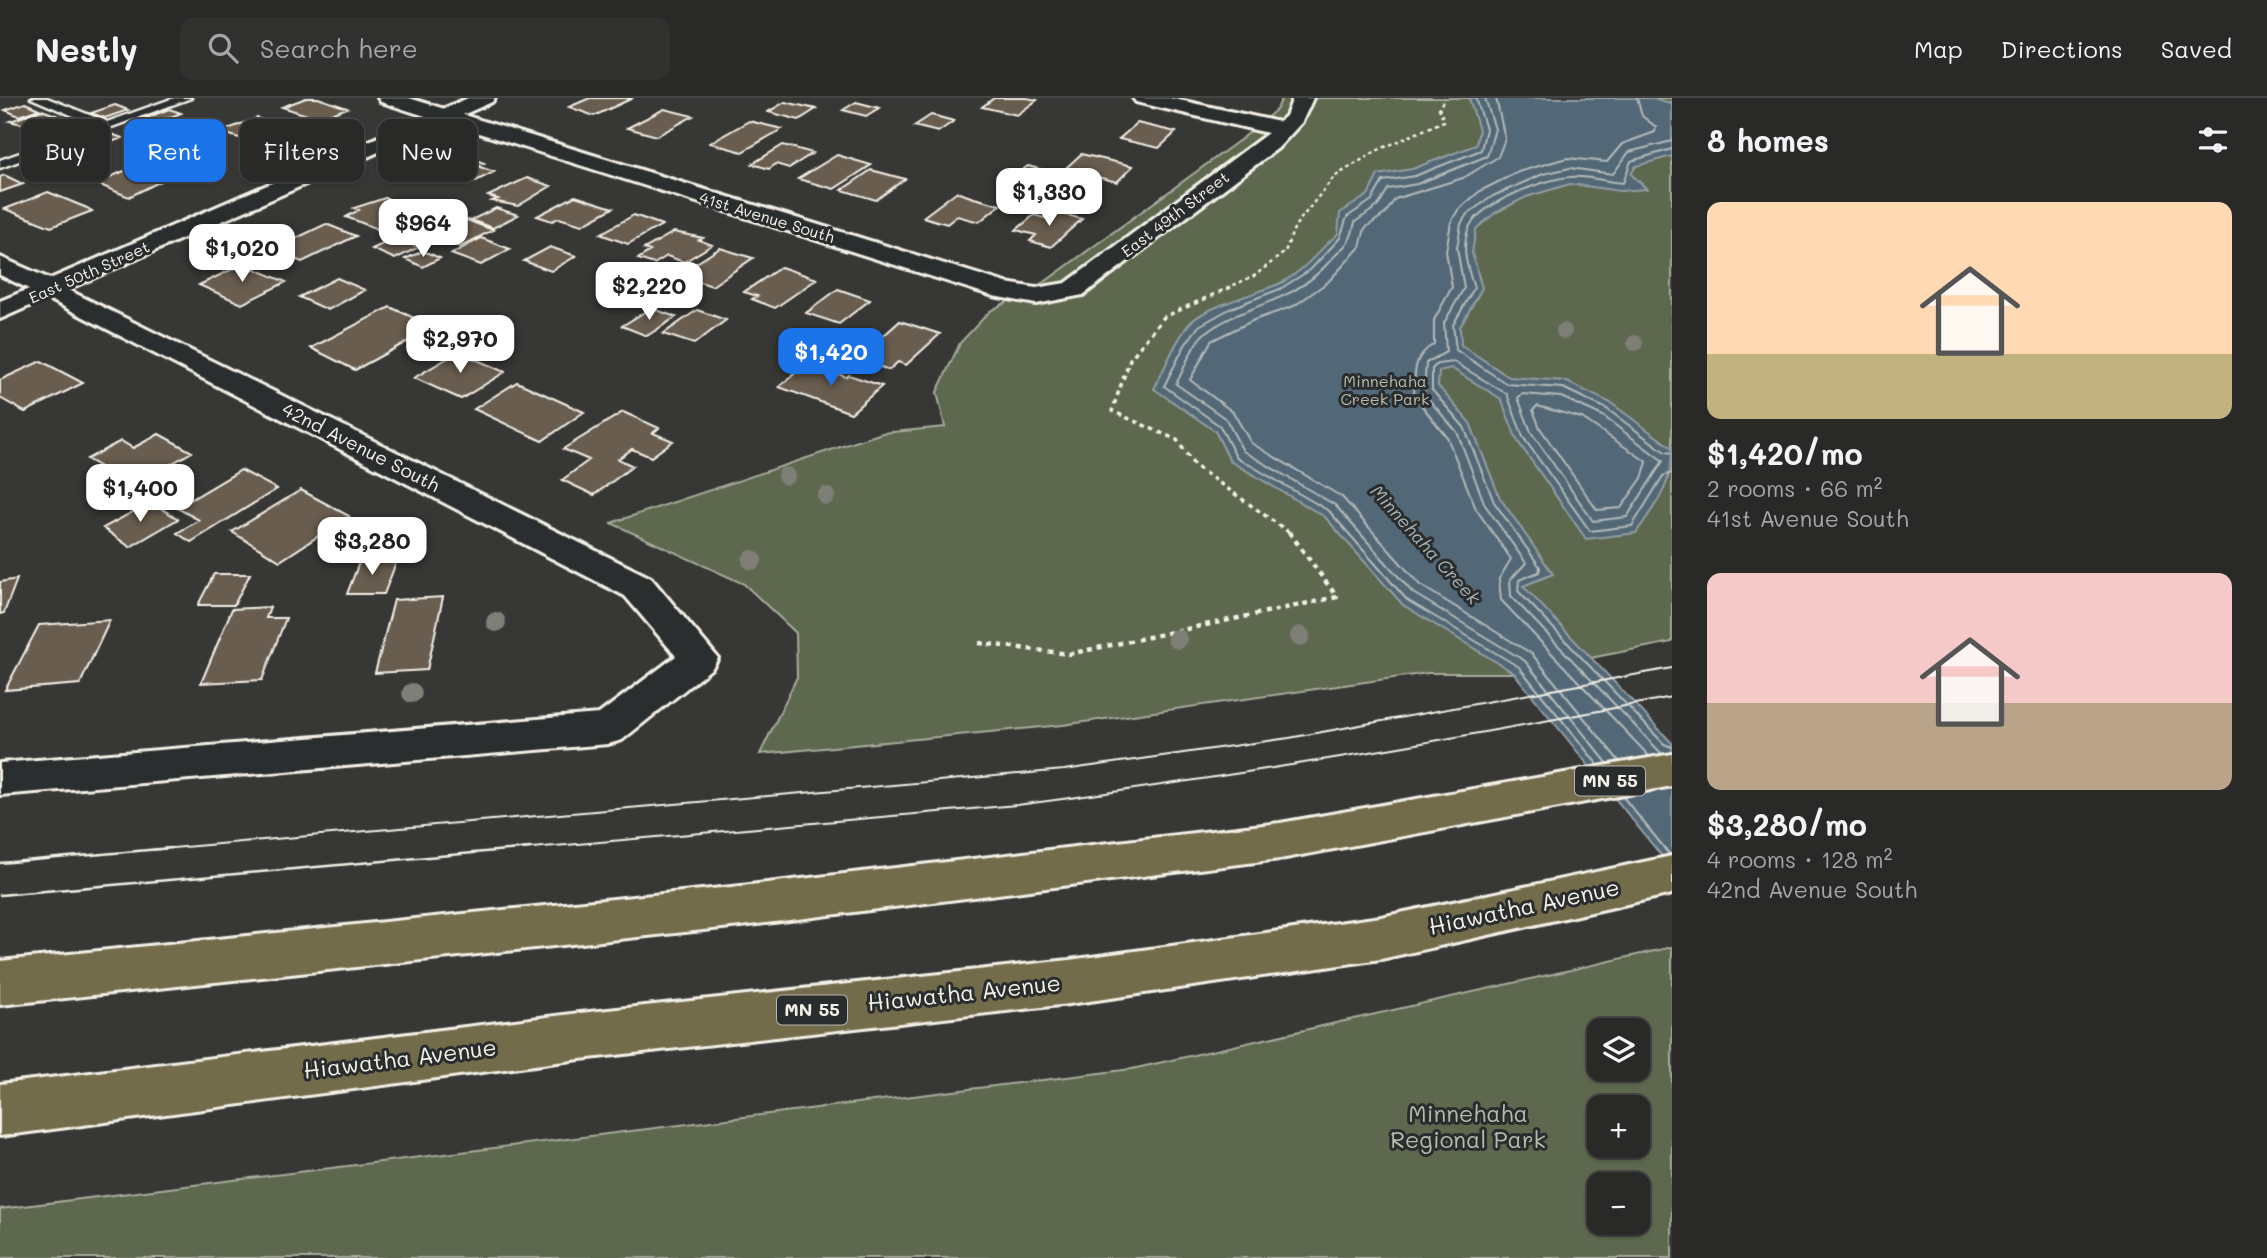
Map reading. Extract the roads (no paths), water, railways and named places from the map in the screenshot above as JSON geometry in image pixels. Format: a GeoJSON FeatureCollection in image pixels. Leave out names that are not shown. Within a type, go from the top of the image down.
{"type":"FeatureCollection","features":[{"type":"Feature","properties":{"kind":"highway","name":"MN 55"},"geometry":{"type":"LineString","coordinates":[[0,983],[741,906],[1266,842],[1672,770]]}},
{"type":"Feature","properties":{"kind":"highway","name":"Hiawatha Avenue"},"geometry":{"type":"LineString","coordinates":[[0,1110],[580,1036],[1069,982],[1381,938],[1672,875]]}},
{"type":"Feature","properties":{"kind":"street","name":"41st Avenue South"},"geometry":{"type":"LineString","coordinates":[[388,98],[1025,295]]}},
{"type":"Feature","properties":{"kind":"street","name":"East 50th Street"},"geometry":{"type":"LineString","coordinates":[[0,311],[485,98]]}},
{"type":"Feature","properties":{"kind":"street"},"geometry":{"type":"LineString","coordinates":[[1143,98],[1284,130]]}},
{"type":"Feature","properties":{"kind":"street","name":"East 49th Street"},"geometry":{"type":"LineString","coordinates":[[1025,295],[1050,296],[1074,289],[1284,130],[1295,118],[1303,98]]}},
{"type":"Feature","properties":{"kind":"street","name":"42nd Avenue South"},"geometry":{"type":"LineString","coordinates":[[0,265],[638,587],[699,658],[608,729],[0,779]]}},
{"type":"Feature","properties":{"kind":"lane"},"geometry":{"type":"LineString","coordinates":[[37,98],[90,119]]}},
{"type":"Feature","properties":{"kind":"lane"},"geometry":{"type":"LineString","coordinates":[[110,125],[185,98]]}},
{"type":"Feature","properties":{"kind":"lane"},"geometry":{"type":"LineString","coordinates":[[0,164],[21,157]]}},
{"type":"Feature","properties":{"kind":"water","name":"Minnehaha Creek"},"geometry":{"type":"Polygon","coordinates":[[[1469,98],[1649,98],[1672,103],[1672,156],[1636,166],[1631,174],[1647,189],[1620,191],[1570,184],[1526,197],[1495,213],[1476,229],[1472,253],[1482,288],[1460,327],[1461,345],[1509,377],[1565,381],[1611,403],[1672,448],[1666,484],[1657,503],[1636,533],[1586,539],[1517,440],[1501,399],[1451,368],[1439,371],[1438,386],[1470,423],[1500,498],[1553,574],[1523,586],[1672,743],[1672,869],[1514,673],[1403,605],[1325,517],[1230,461],[1215,431],[1154,389],[1191,322],[1209,311],[1281,283],[1297,273],[1338,234],[1340,213],[1368,195],[1378,175],[1412,169],[1476,145],[1479,130],[1469,98]]]}},
{"type":"Feature","properties":{"kind":"tram line"},"geometry":{"type":"LineString","coordinates":[[150,850],[1064,770],[1289,738],[1672,668]]}},
{"type":"Feature","properties":{"kind":"tram line"},"geometry":{"type":"LineString","coordinates":[[510,850],[1017,805],[1345,756],[1672,697]]}},
{"type":"Feature","properties":{"kind":"tram line"},"geometry":{"type":"LineString","coordinates":[[0,863],[171,848]]}},
{"type":"Feature","properties":{"kind":"tram line"},"geometry":{"type":"LineString","coordinates":[[0,895],[530,848]]}},
{"type":"Feature","properties":{"kind":"park label","name":"Minnehaha Creek Park"},"geometry":{"type":"Point","coordinates":[1385,390]}},
{"type":"Feature","properties":{"kind":"park label","name":"Minnehaha Regional Park"},"geometry":{"type":"Point","coordinates":[1468,1127]}}]}
